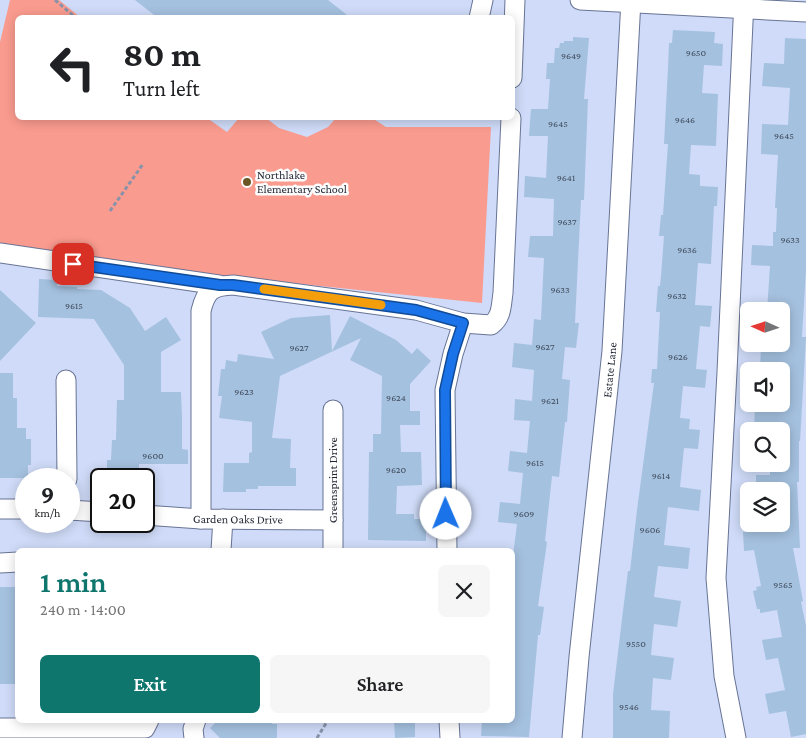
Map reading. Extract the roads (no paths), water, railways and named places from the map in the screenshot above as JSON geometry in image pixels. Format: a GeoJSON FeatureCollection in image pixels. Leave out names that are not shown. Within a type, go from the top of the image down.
{"type":"FeatureCollection","features":[{"type":"Feature","properties":{"kind":"street"},"geometry":{"type":"LineString","coordinates":[[480,15],[483,0]]}},
{"type":"Feature","properties":{"kind":"street"},"geometry":{"type":"LineString","coordinates":[[514,15],[515,0]]}},
{"type":"Feature","properties":{"kind":"street"},"geometry":{"type":"LineString","coordinates":[[580,0],[744,4],[806,12]]}},
{"type":"Feature","properties":{"kind":"street","name":"Estate Lane"},"geometry":{"type":"LineString","coordinates":[[572,738],[612,351],[631,1]]}},
{"type":"Feature","properties":{"kind":"street"},"geometry":{"type":"LineString","coordinates":[[736,738],[724,676],[716,578],[744,4]]}},
{"type":"Feature","properties":{"kind":"street"},"geometry":{"type":"LineString","coordinates":[[0,253],[220,285],[233,285],[416,310],[463,323],[491,325],[497,321],[501,312],[510,120]]}},
{"type":"Feature","properties":{"kind":"street"},"geometry":{"type":"LineString","coordinates":[[202,519],[201,311],[203,300],[208,291],[220,285]]}},
{"type":"Feature","properties":{"kind":"street"},"geometry":{"type":"LineString","coordinates":[[447,548],[445,390],[453,354],[463,323]]}},
{"type":"Feature","properties":{"kind":"street"},"geometry":{"type":"LineString","coordinates":[[66,380],[67,468]]}},
{"type":"Feature","properties":{"kind":"street","name":"Greensprint Drive"},"geometry":{"type":"LineString","coordinates":[[333,410],[333,548]]}},
{"type":"Feature","properties":{"kind":"street"},"geometry":{"type":"LineString","coordinates":[[0,509],[15,509]]}},
{"type":"Feature","properties":{"kind":"street","name":"Garden Oaks Drive"},"geometry":{"type":"LineString","coordinates":[[155,516],[202,519],[333,520]]}},
{"type":"Feature","properties":{"kind":"street"},"geometry":{"type":"LineString","coordinates":[[221,548],[222,519]]}},
{"type":"Feature","properties":{"kind":"street"},"geometry":{"type":"LineString","coordinates":[[0,563],[15,562]]}},
{"type":"Feature","properties":{"kind":"street"},"geometry":{"type":"LineString","coordinates":[[0,728],[145,728],[148,723]]}},
{"type":"Feature","properties":{"kind":"street"},"geometry":{"type":"LineString","coordinates":[[194,738],[196,723]]}},
{"type":"Feature","properties":{"kind":"street"},"geometry":{"type":"LineString","coordinates":[[449,723],[450,738]]}},
{"type":"Feature","properties":{"kind":"place","name":"Northlake Elementary School"},"geometry":{"type":"Point","coordinates":[247,182]}}]}
